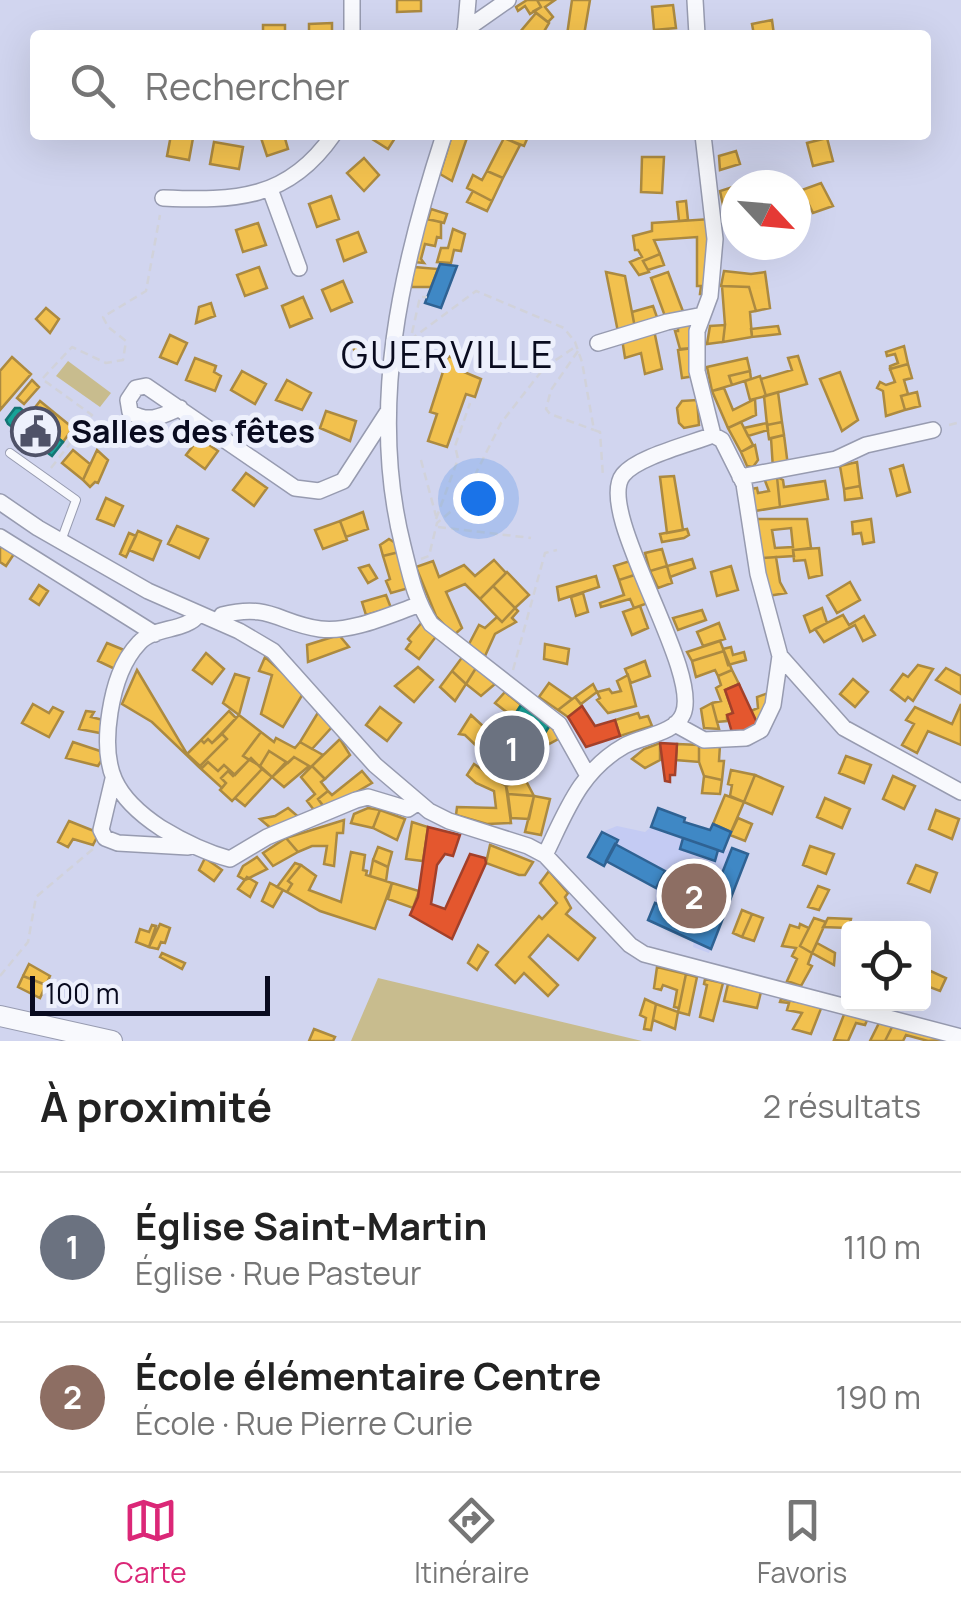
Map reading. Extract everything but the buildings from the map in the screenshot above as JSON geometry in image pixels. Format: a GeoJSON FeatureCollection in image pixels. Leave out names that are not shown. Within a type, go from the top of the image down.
{"type":"FeatureCollection","features":[{"type":"Feature","properties":{"kind":"street"},"geometry":{"type":"LineString","coordinates":[[352,0],[352,30]]}},
{"type":"Feature","properties":{"kind":"street"},"geometry":{"type":"LineString","coordinates":[[465,30],[468,0]]}},
{"type":"Feature","properties":{"kind":"street"},"geometry":{"type":"LineString","coordinates":[[468,30],[508,0]]}},
{"type":"Feature","properties":{"kind":"street"},"geometry":{"type":"LineString","coordinates":[[696,0],[698,30]]}},
{"type":"Feature","properties":{"kind":"street"},"geometry":{"type":"LineString","coordinates":[[163,198],[211,200],[259,194],[287,180],[319,155],[330,140]]}},
{"type":"Feature","properties":{"kind":"street"},"geometry":{"type":"LineString","coordinates":[[442,140],[406,260],[388,413],[391,500],[418,605],[432,624],[559,724],[587,774]]}},
{"type":"Feature","properties":{"kind":"street"},"geometry":{"type":"LineString","coordinates":[[704,140],[714,239],[710,296],[697,331],[697,371],[713,435],[722,440],[740,477],[768,618],[780,656],[844,728],[961,792]]}},
{"type":"Feature","properties":{"kind":"street"},"geometry":{"type":"LineString","coordinates":[[270,188],[299,268]]}},
{"type":"Feature","properties":{"kind":"street"},"geometry":{"type":"LineString","coordinates":[[598,343],[703,315]]}},
{"type":"Feature","properties":{"kind":"street"},"geometry":{"type":"LineString","coordinates":[[180,408],[295,488],[319,490],[343,481],[388,413]]}},
{"type":"Feature","properties":{"kind":"street"},"geometry":{"type":"LineString","coordinates":[[740,477],[836,459],[866,446],[933,430]]}},
{"type":"Feature","properties":{"kind":"street"},"geometry":{"type":"LineString","coordinates":[[545,855],[587,774],[629,743],[682,720],[688,701],[676,657],[644,586],[616,494],[620,477],[634,466],[713,435]]}},
{"type":"Feature","properties":{"kind":"street"},"geometry":{"type":"LineString","coordinates":[[0,502],[148,591],[259,641],[286,662],[357,747],[418,803],[440,818],[545,855],[630,945],[644,954],[961,1037]]}},
{"type":"Feature","properties":{"kind":"street"},"geometry":{"type":"LineString","coordinates":[[0,537],[155,634]]}},
{"type":"Feature","properties":{"kind":"street"},"geometry":{"type":"LineString","coordinates":[[219,622],[222,615],[258,609],[320,629],[338,628],[418,605]]}},
{"type":"Feature","properties":{"kind":"street"},"geometry":{"type":"LineString","coordinates":[[199,614],[193,622],[140,640],[116,679],[106,745],[113,779],[137,812],[192,847],[230,860],[267,838],[356,800],[368,797],[408,809],[418,803]]}},
{"type":"Feature","properties":{"kind":"street"},"geometry":{"type":"LineString","coordinates":[[675,724],[704,740],[746,738],[761,730],[773,705],[780,656]]}},
{"type":"Feature","properties":{"kind":"street"},"geometry":{"type":"LineString","coordinates":[[113,779],[101,830],[105,838],[192,847]]}},
{"type":"Feature","properties":{"kind":"street"},"geometry":{"type":"LineString","coordinates":[[0,1016],[112,1041]]}},
{"type":"Feature","properties":{"kind":"lane"},"geometry":{"type":"LineString","coordinates":[[10,452],[76,500],[61,541]]}},
{"type":"Feature","properties":{"kind":"path"},"geometry":{"type":"LineString","coordinates":[[44,477],[92,415],[42,379],[72,348],[106,364],[123,360],[126,340],[103,317],[146,291],[163,198]]}},
{"type":"Feature","properties":{"kind":"path"},"geometry":{"type":"LineString","coordinates":[[393,354],[476,290],[564,328],[578,348],[594,430]]}},
{"type":"Feature","properties":{"kind":"path"},"geometry":{"type":"LineString","coordinates":[[411,339],[420,298],[427,297]]}},
{"type":"Feature","properties":{"kind":"path"},"geometry":{"type":"LineString","coordinates":[[437,523],[461,503],[484,452],[521,394],[555,358],[598,343]]}},
{"type":"Feature","properties":{"kind":"path"},"geometry":{"type":"LineString","coordinates":[[578,348],[551,390],[546,408],[550,414],[600,432],[603,477]]}},
{"type":"Feature","properties":{"kind":"path"},"geometry":{"type":"LineString","coordinates":[[407,564],[429,556],[458,459],[455,446],[470,403]]}},
{"type":"Feature","properties":{"kind":"path"},"geometry":{"type":"LineString","coordinates":[[420,460],[437,523]]}},
{"type":"Feature","properties":{"kind":"path"},"geometry":{"type":"LineString","coordinates":[[437,523],[531,538]]}},
{"type":"Feature","properties":{"kind":"path"},"geometry":{"type":"LineString","coordinates":[[508,686],[546,553],[557,550]]}},
{"type":"Feature","properties":{"kind":"path"},"geometry":{"type":"LineString","coordinates":[[537,563],[544,567]]}},
{"type":"Feature","properties":{"kind":"path"},"geometry":{"type":"LineString","coordinates":[[0,976],[28,942],[36,897],[105,838]]}},
{"type":"Feature","properties":{"kind":"shaded area"},"geometry":{"type":"Polygon","coordinates":[[[68,361],[111,393],[100,407],[56,376],[68,361]]]}},
{"type":"Feature","properties":{"kind":"shaded area"},"geometry":{"type":"Polygon","coordinates":[[[617,826],[645,832],[651,827],[723,852],[732,848],[748,854],[709,953],[693,947],[694,941],[648,920],[664,871],[615,844],[617,839],[602,832],[617,826]]]}},
{"type":"Feature","properties":{"kind":"shaded area"},"geometry":{"type":"Polygon","coordinates":[[[378,978],[642,1041],[351,1041],[378,978]]]}},
{"type":"Feature","properties":{"kind":"place","name":"Salles des fêtes"},"geometry":{"type":"Point","coordinates":[36,432]}},
{"type":"Feature","properties":{"kind":"place","name":"Église Saint-Martin"},"geometry":{"type":"Point","coordinates":[512,748]}},
{"type":"Feature","properties":{"kind":"place","name":"École élémentaire Centre"},"geometry":{"type":"Point","coordinates":[694,896]}},
{"type":"Feature","properties":{"kind":"district","name":"GUERVILLE"},"geometry":{"type":"Point","coordinates":[448,355]}}]}
